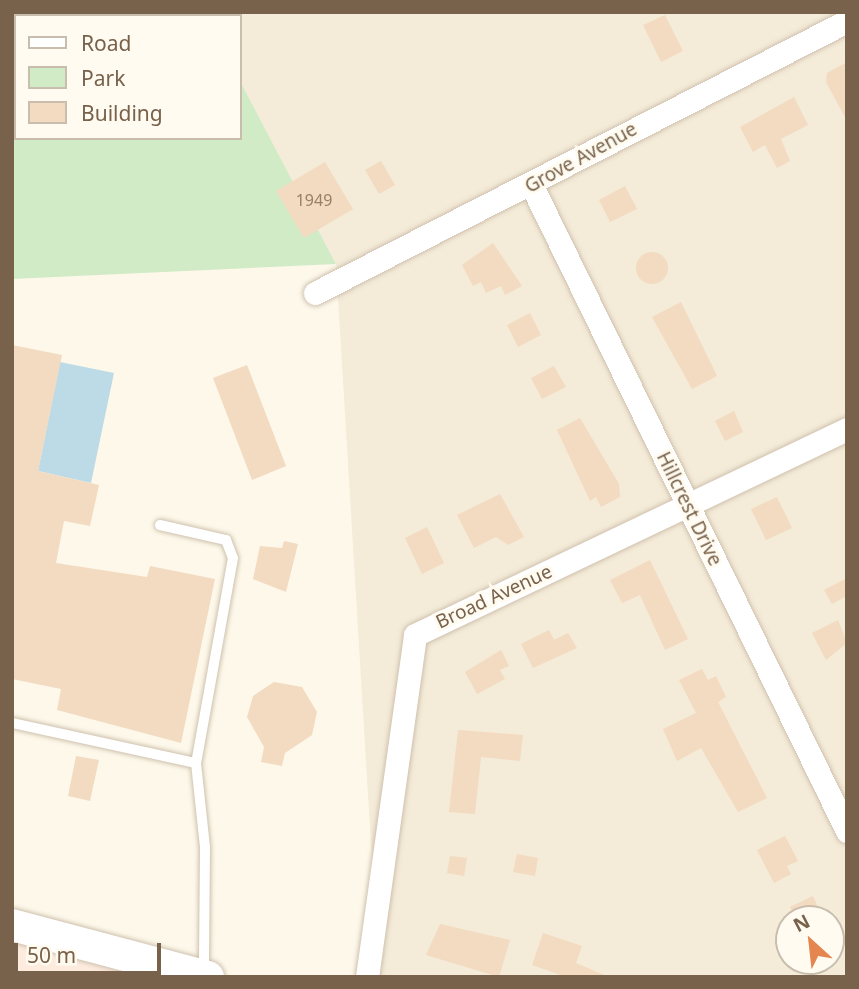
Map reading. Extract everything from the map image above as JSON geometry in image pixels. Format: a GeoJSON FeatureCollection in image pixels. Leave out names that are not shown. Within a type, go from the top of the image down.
{"type":"FeatureCollection","features":[{"type":"Feature","properties":{"kind":"main road"},"geometry":{"type":"LineString","coordinates":[[12,925],[206,976]]}},
{"type":"Feature","properties":{"kind":"street","name":"Grove Avenue"},"geometry":{"type":"LineString","coordinates":[[315,293],[532,186],[685,100],[847,21]]}},
{"type":"Feature","properties":{"kind":"street","name":"Hillcrest Drive"},"geometry":{"type":"LineString","coordinates":[[532,186],[847,831]]}},
{"type":"Feature","properties":{"kind":"street","name":"Broad Avenue"},"geometry":{"type":"LineString","coordinates":[[367,977],[415,635],[847,429]]}},
{"type":"Feature","properties":{"kind":"lane"},"geometry":{"type":"LineString","coordinates":[[160,525],[226,540],[233,558],[197,763],[205,848],[206,976]]}},
{"type":"Feature","properties":{"kind":"lane"},"geometry":{"type":"LineString","coordinates":[[12,723],[197,763]]}},
{"type":"Feature","properties":{"kind":"shaded area"},"geometry":{"type":"Polygon","coordinates":[[[203,12],[847,12],[847,977],[379,977],[336,264],[242,85],[242,14],[203,12]]]}},
{"type":"Feature","properties":{"kind":"shaded area"},"geometry":{"type":"Polygon","coordinates":[[[12,917],[220,977],[12,977],[12,917]]]}},
{"type":"Feature","properties":{"kind":"green space"},"geometry":{"type":"Polygon","coordinates":[[[12,12],[203,12],[14,14],[14,140],[242,140],[242,85],[336,264],[12,279],[12,12]]]}},
{"type":"Feature","properties":{"kind":"water"},"geometry":{"type":"Polygon","coordinates":[[[60,362],[114,373],[91,483],[38,471],[60,362]]]}},
{"type":"Feature","properties":{"kind":"building"},"geometry":{"type":"Polygon","coordinates":[[[665,15],[683,51],[661,62],[643,25],[665,15]]]}},
{"type":"Feature","properties":{"kind":"building"},"geometry":{"type":"Polygon","coordinates":[[[847,62],[847,121],[826,82],[827,73],[847,62]]]}},
{"type":"Feature","properties":{"kind":"building"},"geometry":{"type":"Polygon","coordinates":[[[794,97],[808,125],[781,139],[790,161],[777,168],[765,145],[753,152],[740,127],[794,97]]]}},
{"type":"Feature","properties":{"kind":"building"},"geometry":{"type":"Polygon","coordinates":[[[381,161],[395,185],[379,194],[365,170],[381,161]]]}},
{"type":"Feature","properties":{"kind":"building"},"geometry":{"type":"Polygon","coordinates":[[[325,162],[353,209],[304,238],[276,191],[325,162]]]}},
{"type":"Feature","properties":{"kind":"building"},"geometry":{"type":"Polygon","coordinates":[[[625,186],[637,209],[610,222],[599,200],[625,186]]]}},
{"type":"Feature","properties":{"kind":"building"},"geometry":{"type":"Polygon","coordinates":[[[493,243],[522,286],[505,295],[501,286],[486,293],[481,282],[473,286],[462,265],[493,243]]]}},
{"type":"Feature","properties":{"kind":"building"},"geometry":{"type":"Polygon","coordinates":[[[652,252],[664,256],[668,268],[664,280],[652,284],[640,280],[636,268],[640,256],[652,252]]]}},
{"type":"Feature","properties":{"kind":"building"},"geometry":{"type":"Polygon","coordinates":[[[681,302],[717,376],[692,389],[652,317],[681,302]]]}},
{"type":"Feature","properties":{"kind":"building"},"geometry":{"type":"Polygon","coordinates":[[[530,313],[541,335],[518,347],[507,325],[530,313]]]}},
{"type":"Feature","properties":{"kind":"building"},"geometry":{"type":"Polygon","coordinates":[[[12,345],[62,355],[38,471],[99,485],[90,526],[64,521],[56,563],[147,577],[150,566],[215,579],[181,743],[57,710],[61,689],[12,679],[12,345]]]}},
{"type":"Feature","properties":{"kind":"building"},"geometry":{"type":"Polygon","coordinates":[[[247,365],[286,466],[252,480],[213,378],[247,365]]]}},
{"type":"Feature","properties":{"kind":"building"},"geometry":{"type":"Polygon","coordinates":[[[554,366],[566,387],[542,399],[531,378],[554,366]]]}},
{"type":"Feature","properties":{"kind":"building"},"geometry":{"type":"Polygon","coordinates":[[[734,411],[743,432],[725,441],[715,421],[734,411]]]}},
{"type":"Feature","properties":{"kind":"building"},"geometry":{"type":"Polygon","coordinates":[[[580,418],[619,484],[620,497],[601,507],[596,497],[590,501],[557,430],[580,418]]]}},
{"type":"Feature","properties":{"kind":"building"},"geometry":{"type":"Polygon","coordinates":[[[500,494],[524,537],[508,545],[496,537],[474,548],[457,515],[500,494]]]}},
{"type":"Feature","properties":{"kind":"building"},"geometry":{"type":"Polygon","coordinates":[[[777,497],[792,528],[766,540],[751,509],[777,497]]]}},
{"type":"Feature","properties":{"kind":"building"},"geometry":{"type":"Polygon","coordinates":[[[427,527],[444,563],[422,574],[405,538],[427,527]]]}},
{"type":"Feature","properties":{"kind":"building"},"geometry":{"type":"Polygon","coordinates":[[[284,541],[298,544],[286,592],[253,579],[260,546],[282,548],[284,541]]]}},
{"type":"Feature","properties":{"kind":"building"},"geometry":{"type":"Polygon","coordinates":[[[650,560],[688,639],[665,650],[640,595],[622,603],[610,580],[650,560]]]}},
{"type":"Feature","properties":{"kind":"building"},"geometry":{"type":"Polygon","coordinates":[[[847,578],[847,596],[832,604],[824,590],[847,578]]]}},
{"type":"Feature","properties":{"kind":"building"},"geometry":{"type":"Polygon","coordinates":[[[838,620],[847,643],[826,660],[812,633],[838,620]]]}},
{"type":"Feature","properties":{"kind":"building"},"geometry":{"type":"Polygon","coordinates":[[[549,630],[554,640],[568,633],[577,648],[533,668],[521,644],[549,630]]]}},
{"type":"Feature","properties":{"kind":"building"},"geometry":{"type":"Polygon","coordinates":[[[501,650],[509,666],[500,670],[505,679],[477,694],[465,672],[501,650]]]}},
{"type":"Feature","properties":{"kind":"building"},"geometry":{"type":"Polygon","coordinates":[[[702,669],[708,680],[716,676],[726,697],[718,702],[767,798],[738,812],[701,748],[677,761],[663,729],[696,713],[679,680],[702,669]]]}},
{"type":"Feature","properties":{"kind":"building"},"geometry":{"type":"Polygon","coordinates":[[[274,682],[302,687],[317,712],[312,735],[285,753],[282,766],[261,762],[264,747],[247,717],[253,696],[274,682]]]}},
{"type":"Feature","properties":{"kind":"building"},"geometry":{"type":"Polygon","coordinates":[[[458,730],[523,735],[520,761],[481,757],[475,814],[449,812],[458,730]]]}},
{"type":"Feature","properties":{"kind":"building"},"geometry":{"type":"Polygon","coordinates":[[[76,756],[99,760],[90,801],[68,796],[76,756]]]}},
{"type":"Feature","properties":{"kind":"building"},"geometry":{"type":"Polygon","coordinates":[[[785,836],[798,861],[787,866],[791,874],[774,883],[757,850],[785,836]]]}},
{"type":"Feature","properties":{"kind":"building"},"geometry":{"type":"Polygon","coordinates":[[[517,854],[538,858],[535,876],[513,872],[517,854]]]}},
{"type":"Feature","properties":{"kind":"building"},"geometry":{"type":"Polygon","coordinates":[[[450,856],[467,858],[464,876],[447,873],[450,856]]]}},
{"type":"Feature","properties":{"kind":"building"},"geometry":{"type":"Polygon","coordinates":[[[813,896],[817,905],[794,905],[813,896]]]}},
{"type":"Feature","properties":{"kind":"building"},"geometry":{"type":"Polygon","coordinates":[[[440,924],[510,940],[499,977],[426,955],[440,924]]]}},
{"type":"Feature","properties":{"kind":"building"},"geometry":{"type":"Polygon","coordinates":[[[543,933],[582,946],[576,963],[609,977],[566,977],[532,965],[543,933]]]}}]}
